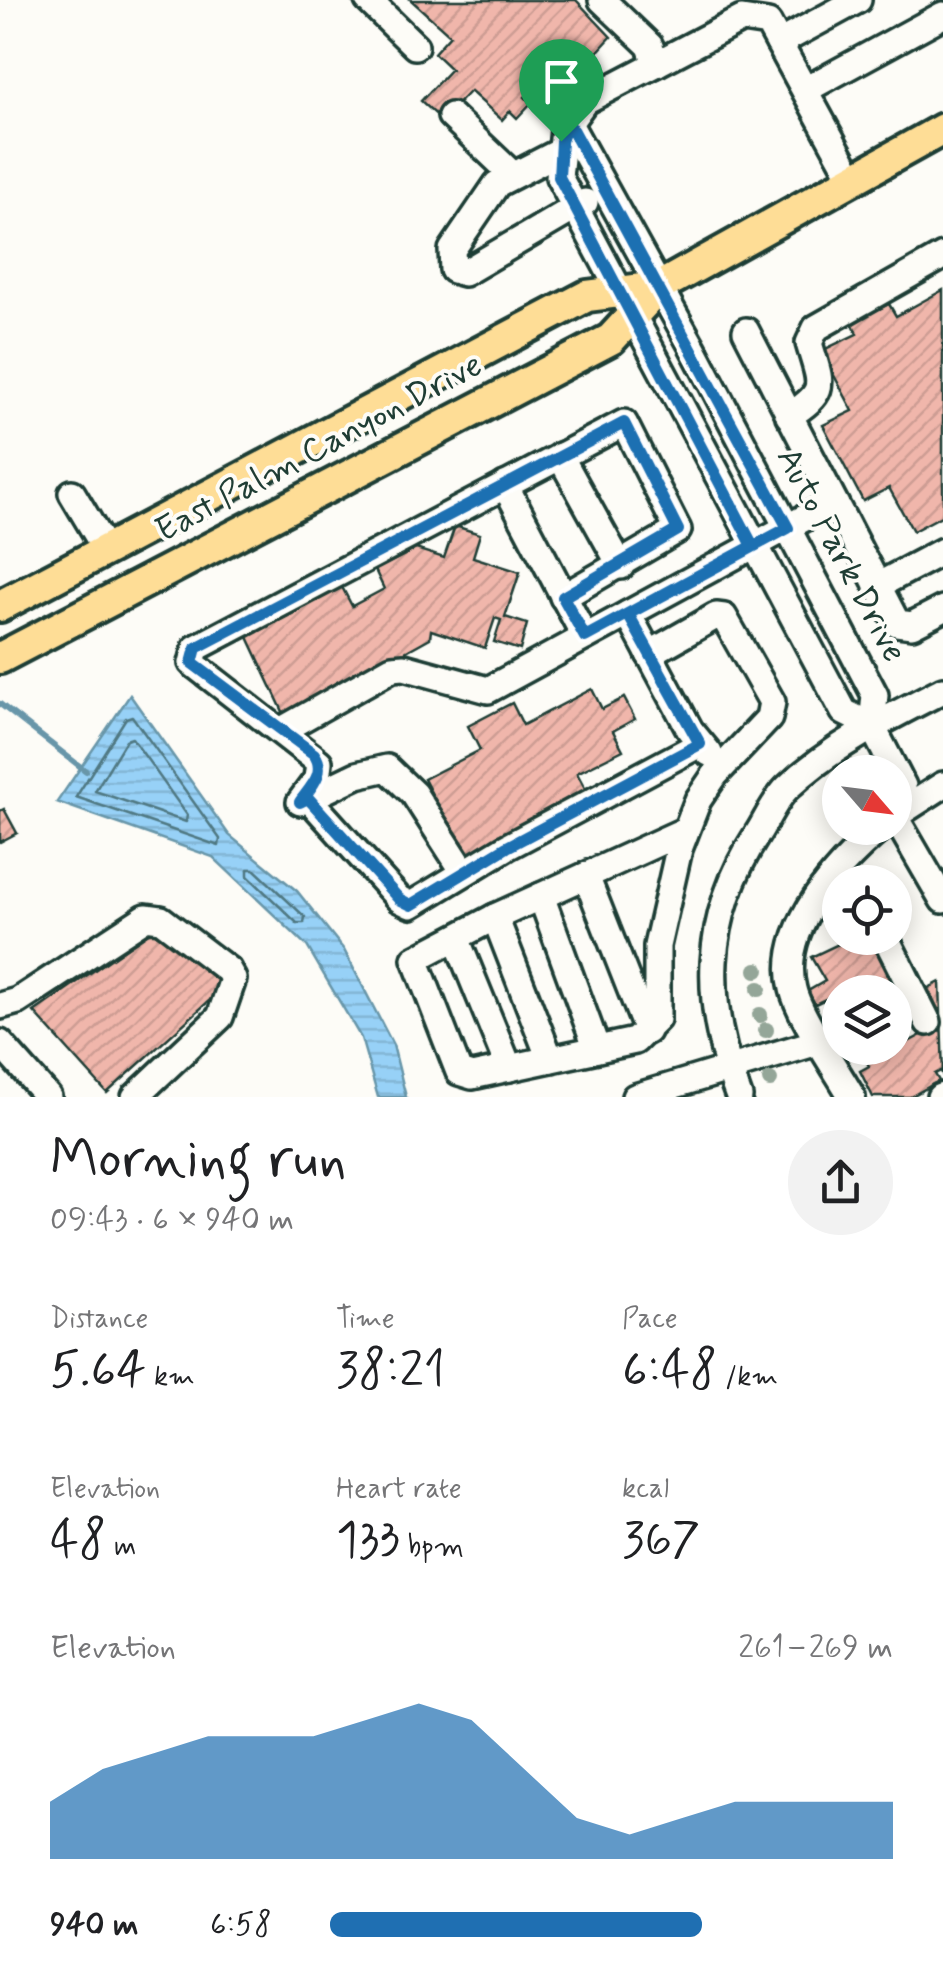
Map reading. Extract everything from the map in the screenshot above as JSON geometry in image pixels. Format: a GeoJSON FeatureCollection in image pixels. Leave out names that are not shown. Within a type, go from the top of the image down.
{"type":"FeatureCollection","features":[{"type":"Feature","properties":{"kind":"main road","name":"East Palm Canyon Drive"},"geometry":{"type":"LineString","coordinates":[[0,658],[611,339],[659,287],[943,129]]}},
{"type":"Feature","properties":{"kind":"main road","name":"East Palm Canyon Drive"},"geometry":{"type":"LineString","coordinates":[[4,604],[587,296],[618,289],[659,287]]}},
{"type":"Feature","properties":{"kind":"street"},"geometry":{"type":"LineString","coordinates":[[368,0],[415,46]]}},
{"type":"Feature","properties":{"kind":"street"},"geometry":{"type":"LineString","coordinates":[[602,0],[650,46],[656,64]]}},
{"type":"Feature","properties":{"kind":"street"},"geometry":{"type":"LineString","coordinates":[[780,44],[858,0]]}},
{"type":"Feature","properties":{"kind":"street"},"geometry":{"type":"LineString","coordinates":[[607,189],[464,273],[453,270],[452,250],[496,184],[561,151],[568,122],[584,101],[759,10],[853,179]]}},
{"type":"Feature","properties":{"kind":"street"},"geometry":{"type":"LineString","coordinates":[[804,90],[943,15]]}},
{"type":"Feature","properties":{"kind":"street"},"geometry":{"type":"LineString","coordinates":[[451,116],[514,176]]}},
{"type":"Feature","properties":{"kind":"street","name":"Auto Park Drive"},"geometry":{"type":"LineString","coordinates":[[561,151],[559,177],[753,546],[844,712],[872,726],[875,695],[568,122]]}},
{"type":"Feature","properties":{"kind":"street"},"geometry":{"type":"LineString","coordinates":[[789,416],[819,392],[821,384],[809,343],[816,328],[943,256]]}},
{"type":"Feature","properties":{"kind":"street"},"geometry":{"type":"LineString","coordinates":[[746,331],[896,623],[904,626],[943,609]]}},
{"type":"Feature","properties":{"kind":"street"},"geometry":{"type":"LineString","coordinates":[[464,872],[414,794],[387,768],[357,775],[300,802],[317,779],[319,762],[192,663],[196,648],[624,423],[678,524],[676,535],[563,597]]}},
{"type":"Feature","properties":{"kind":"street"},"geometry":{"type":"LineString","coordinates":[[560,456],[620,566]]}},
{"type":"Feature","properties":{"kind":"street"},"geometry":{"type":"LineString","coordinates":[[506,485],[585,637]]}},
{"type":"Feature","properties":{"kind":"street"},"geometry":{"type":"LineString","coordinates":[[72,493],[106,550]]}},
{"type":"Feature","properties":{"kind":"street"},"geometry":{"type":"LineString","coordinates":[[282,730],[392,668],[404,667],[488,690],[834,502]]}},
{"type":"Feature","properties":{"kind":"street"},"geometry":{"type":"LineString","coordinates":[[877,586],[943,551]]}},
{"type":"Feature","properties":{"kind":"street"},"geometry":{"type":"LineString","coordinates":[[628,614],[700,744],[724,766]]}},
{"type":"Feature","properties":{"kind":"street"},"geometry":{"type":"LineString","coordinates":[[650,654],[716,616],[730,622],[772,702],[769,718],[698,800],[686,830],[656,946],[658,1014],[636,1041],[472,1076],[459,1072],[416,959],[495,917],[686,830]]}},
{"type":"Feature","properties":{"kind":"street"},"geometry":{"type":"LineString","coordinates":[[739,1097],[729,1070],[715,989],[715,925],[742,857],[786,790],[872,726],[943,690]]}},
{"type":"Feature","properties":{"kind":"street"},"geometry":{"type":"LineString","coordinates":[[872,726],[887,755]]}},
{"type":"Feature","properties":{"kind":"street"},"geometry":{"type":"LineString","coordinates":[[308,798],[406,904],[700,744]]}},
{"type":"Feature","properties":{"kind":"street"},"geometry":{"type":"LineString","coordinates":[[912,805],[943,785]]}},
{"type":"Feature","properties":{"kind":"street"},"geometry":{"type":"LineString","coordinates":[[912,841],[943,900]]}},
{"type":"Feature","properties":{"kind":"street"},"geometry":{"type":"LineString","coordinates":[[586,876],[648,1031]]}},
{"type":"Feature","properties":{"kind":"street"},"geometry":{"type":"LineString","coordinates":[[822,890],[794,951],[792,990],[852,1097]]}},
{"type":"Feature","properties":{"kind":"street"},"geometry":{"type":"LineString","coordinates":[[541,896],[597,1049]]}},
{"type":"Feature","properties":{"kind":"street"},"geometry":{"type":"LineString","coordinates":[[0,1006],[18,1001],[146,917],[162,919],[228,970],[233,979],[220,1017],[135,1097]]}},
{"type":"Feature","properties":{"kind":"street"},"geometry":{"type":"LineString","coordinates":[[495,917],[550,1060]]}},
{"type":"Feature","properties":{"kind":"street"},"geometry":{"type":"LineString","coordinates":[[456,938],[509,1068]]}},
{"type":"Feature","properties":{"kind":"street"},"geometry":{"type":"LineString","coordinates":[[894,955],[928,1022]]}},
{"type":"Feature","properties":{"kind":"street"},"geometry":{"type":"LineString","coordinates":[[635,1097],[662,1094],[821,1041]]}},
{"type":"Feature","properties":{"kind":"street"},"geometry":{"type":"LineString","coordinates":[[0,1043],[48,1097]]}},
{"type":"Feature","properties":{"kind":"water"},"geometry":{"type":"Polygon","coordinates":[[[130,695],[229,835],[297,891],[344,950],[393,1045],[406,1097],[378,1097],[361,1038],[307,946],[213,857],[57,802],[130,695]]]}},
{"type":"Feature","properties":{"kind":"building"},"geometry":{"type":"Polygon","coordinates":[[[411,0],[576,0],[611,37],[549,105],[532,90],[525,97],[531,103],[517,118],[510,111],[502,120],[470,91],[442,120],[421,101],[451,69],[434,53],[450,35],[411,0]]]}},
{"type":"Feature","properties":{"kind":"building"},"geometry":{"type":"Polygon","coordinates":[[[943,290],[943,515],[913,531],[889,488],[863,501],[823,425],[853,411],[821,351],[857,334],[852,322],[889,304],[896,316],[943,290]]]}},
{"type":"Feature","properties":{"kind":"building"},"geometry":{"type":"Polygon","coordinates":[[[455,526],[480,534],[473,557],[520,572],[505,617],[527,624],[520,650],[494,642],[501,620],[495,618],[485,648],[431,630],[430,638],[286,718],[248,637],[342,587],[352,606],[384,589],[375,570],[416,549],[444,558],[455,526]]]}},
{"type":"Feature","properties":{"kind":"building"},"geometry":{"type":"Polygon","coordinates":[[[592,689],[602,709],[624,698],[635,719],[613,731],[623,750],[577,773],[588,794],[465,858],[424,779],[480,750],[468,726],[512,703],[523,725],[592,689]]]}},
{"type":"Feature","properties":{"kind":"building"},"geometry":{"type":"Polygon","coordinates":[[[4,809],[17,833],[0,842],[0,811],[4,809]]]}},
{"type":"Feature","properties":{"kind":"building"},"geometry":{"type":"Polygon","coordinates":[[[148,933],[155,933],[219,974],[220,991],[107,1093],[34,1012],[148,933]]]}},
{"type":"Feature","properties":{"kind":"building"},"geometry":{"type":"Polygon","coordinates":[[[822,952],[822,955],[880,955],[890,975],[822,976],[811,957],[822,952]]]}},
{"type":"Feature","properties":{"kind":"building"},"geometry":{"type":"Polygon","coordinates":[[[940,982],[943,1076],[941,1071],[935,1074],[939,1081],[910,1097],[873,1097],[860,1071],[868,1065],[912,1065],[912,1040],[938,1026],[921,992],[940,982]]]}},
{"type":"Feature","properties":{"kind":"building"},"geometry":{"type":"Polygon","coordinates":[[[822,983],[822,1001],[815,1004],[808,991],[822,983]]]}},
{"type":"Feature","properties":{"kind":"waterway"},"geometry":{"type":"LineString","coordinates":[[0,704],[86,771]]}},
{"type":"Feature","properties":{"kind":"route"},"geometry":{"type":"LineString","coordinates":[[568,122],[788,528],[628,614],[700,744],[507,847],[411,905],[399,899],[308,798],[300,802],[317,779],[320,768],[314,754],[192,663],[196,648],[624,423],[678,530],[676,535],[563,597],[585,637],[753,546],[559,177],[561,141],[568,122]]}}]}
